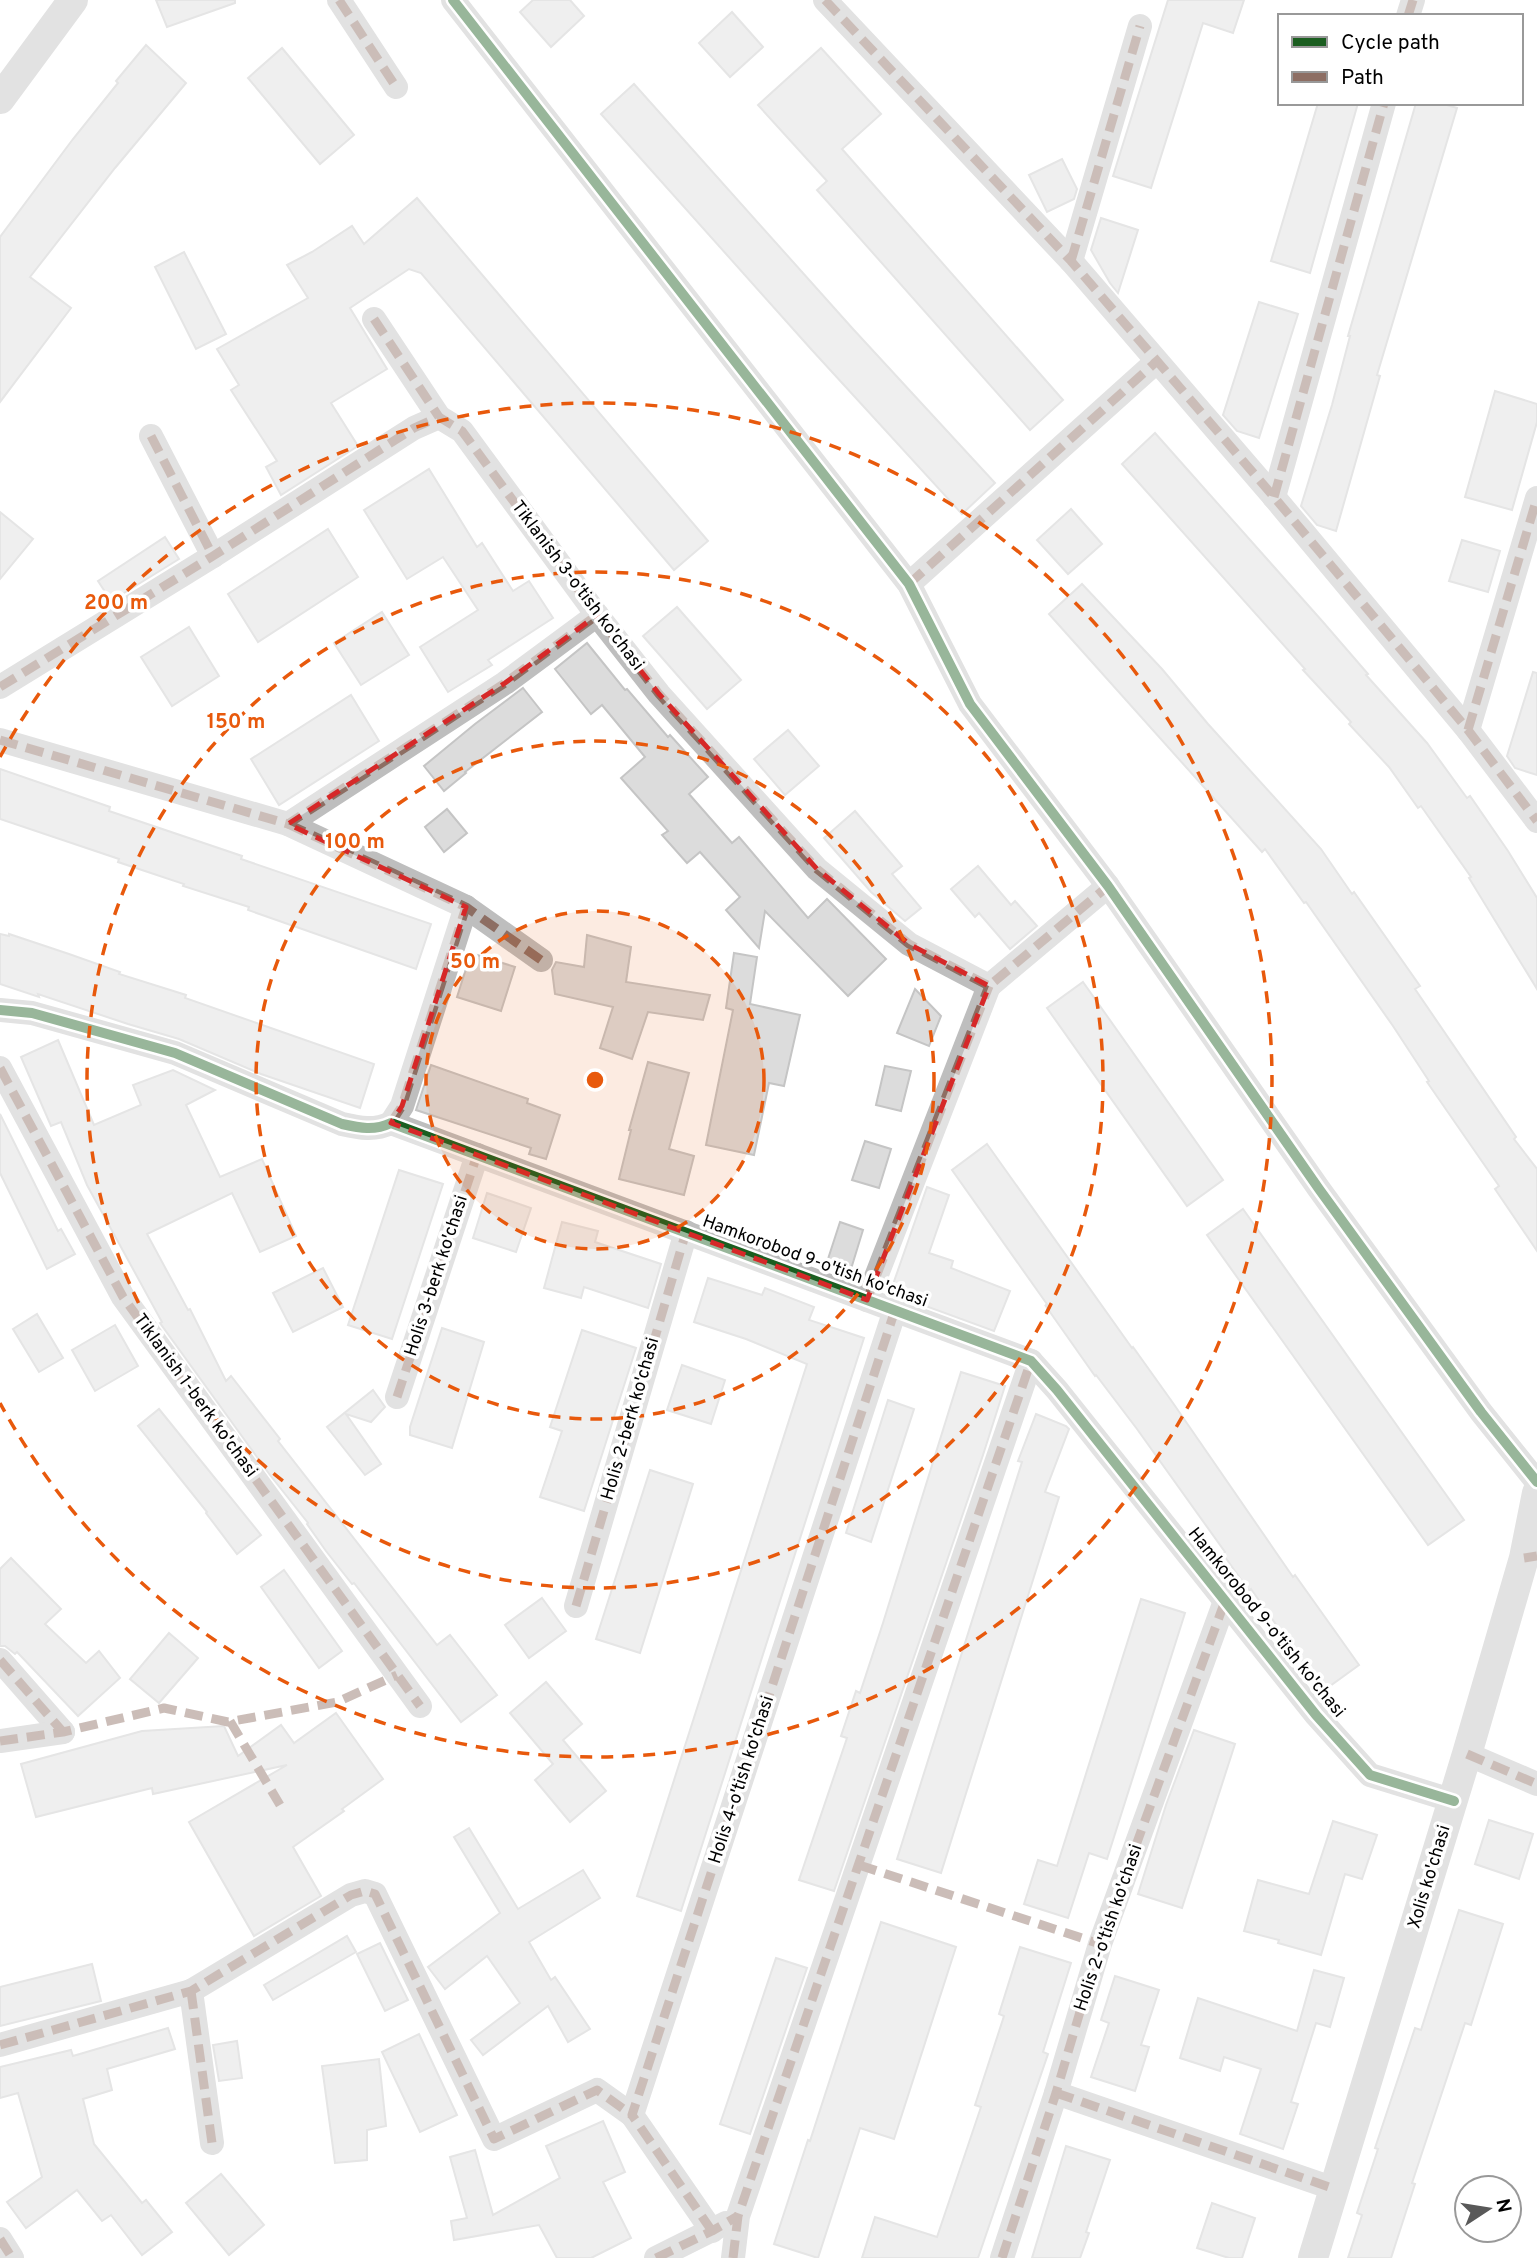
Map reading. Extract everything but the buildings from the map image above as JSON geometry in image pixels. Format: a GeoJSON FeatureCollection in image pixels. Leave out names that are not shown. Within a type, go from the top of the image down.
{"type":"FeatureCollection","features":[{"type":"Feature","properties":{"kind":"street"},"geometry":{"type":"LineString","coordinates":[[0,99],[73,0]]}},
{"type":"Feature","properties":{"kind":"street"},"geometry":{"type":"LineString","coordinates":[[340,0],[397,87]]}},
{"type":"Feature","properties":{"kind":"street"},"geometry":{"type":"LineString","coordinates":[[453,0],[909,584],[970,704],[1108,886],[1318,1189],[1480,1412],[1537,1482]]}},
{"type":"Feature","properties":{"kind":"street"},"geometry":{"type":"LineString","coordinates":[[825,0],[1071,261],[1274,496],[1468,730],[1537,821]]}},
{"type":"Feature","properties":{"kind":"street"},"geometry":{"type":"LineString","coordinates":[[1071,261],[1140,26]]}},
{"type":"Feature","properties":{"kind":"street"},"geometry":{"type":"LineString","coordinates":[[1274,496],[1383,105]]}},
{"type":"Feature","properties":{"kind":"street"},"geometry":{"type":"LineString","coordinates":[[0,687],[414,428],[439,417],[374,319]]}},
{"type":"Feature","properties":{"kind":"street"},"geometry":{"type":"LineString","coordinates":[[909,584],[1156,362]]}},
{"type":"Feature","properties":{"kind":"street","name":"Tiklanish 3-o'tish ko'chasi"},"geometry":{"type":"LineString","coordinates":[[439,417],[462,431],[597,615],[659,694],[817,869],[909,943],[989,986]]}},
{"type":"Feature","properties":{"kind":"street"},"geometry":{"type":"LineString","coordinates":[[151,436],[213,556]]}},
{"type":"Feature","properties":{"kind":"street"},"geometry":{"type":"LineString","coordinates":[[1468,730],[1537,498]]}},
{"type":"Feature","properties":{"kind":"street"},"geometry":{"type":"LineString","coordinates":[[288,824],[505,683],[597,615]]}},
{"type":"Feature","properties":{"kind":"street"},"geometry":{"type":"LineString","coordinates":[[0,740],[288,824],[466,907],[541,960]]}},
{"type":"Feature","properties":{"kind":"street"},"geometry":{"type":"LineString","coordinates":[[867,1300],[989,986],[1108,886]]}},
{"type":"Feature","properties":{"kind":"street"},"geometry":{"type":"LineString","coordinates":[[391,1123],[402,1106],[466,907]]}},
{"type":"Feature","properties":{"kind":"street","name":"Hamkorobod 9-o'tish ko'chasi"},"geometry":{"type":"LineString","coordinates":[[0,1010],[32,1013],[175,1053],[342,1124],[378,1129],[391,1123],[1031,1361],[1316,1715],[1370,1775],[1454,1801]]}},
{"type":"Feature","properties":{"kind":"street","name":"Tiklanish 1-berk ko'chasi"},"geometry":{"type":"LineString","coordinates":[[0,1068],[123,1297],[420,1706]]}},
{"type":"Feature","properties":{"kind":"street","name":"Holis 3-berk ko'chasi"},"geometry":{"type":"LineString","coordinates":[[397,1397],[477,1155]]}},
{"type":"Feature","properties":{"kind":"street","name":"Holis 2-berk ko'chasi"},"geometry":{"type":"LineString","coordinates":[[576,1605],[686,1233]]}},
{"type":"Feature","properties":{"kind":"street","name":"Holis 4-o'tish ko'chasi"},"geometry":{"type":"LineString","coordinates":[[632,2115],[895,1310]]}},
{"type":"Feature","properties":{"kind":"street"},"geometry":{"type":"LineString","coordinates":[[733,2258],[738,2216],[1031,1361]]}},
{"type":"Feature","properties":{"kind":"street","name":"Xolis ko'chasi"},"geometry":{"type":"LineString","coordinates":[[1313,2258],[1530,1557],[1537,1493]]}},
{"type":"Feature","properties":{"kind":"street","name":"Holis 2-o'tish ko'chasi"},"geometry":{"type":"LineString","coordinates":[[1002,2258],[1056,2093],[1100,1944],[1225,1601]]}},
{"type":"Feature","properties":{"kind":"street"},"geometry":{"type":"LineString","coordinates":[[0,1660],[63,1732],[0,1741]]}},
{"type":"Feature","properties":{"kind":"street"},"geometry":{"type":"LineString","coordinates":[[1467,1754],[1537,1784]]}},
{"type":"Feature","properties":{"kind":"street"},"geometry":{"type":"LineString","coordinates":[[0,2045],[191,1990],[351,1895],[365,1891],[375,1894],[494,2139],[597,2090],[632,2115],[712,2231]]}},
{"type":"Feature","properties":{"kind":"street"},"geometry":{"type":"LineString","coordinates":[[191,1990],[212,2144]]}},
{"type":"Feature","properties":{"kind":"street"},"geometry":{"type":"LineString","coordinates":[[1056,2093],[1335,2189]]}},
{"type":"Feature","properties":{"kind":"street"},"geometry":{"type":"LineString","coordinates":[[656,2258],[738,2216]]}},
{"type":"Feature","properties":{"kind":"street"},"geometry":{"type":"LineString","coordinates":[[0,2239],[12,2258]]}},
{"type":"Feature","properties":{"kind":"highlighted area"},"geometry":{"type":"Polygon","coordinates":[[[597,615],[659,694],[817,869],[909,944],[989,986],[867,1300],[391,1123],[402,1106],[466,907],[288,824],[505,683],[597,615]]]}},
{"type":"Feature","properties":{"kind":"marked path"},"geometry":{"type":"LineString","coordinates":[[339,0],[396,87]]}},
{"type":"Feature","properties":{"kind":"marked path"},"geometry":{"type":"LineString","coordinates":[[825,0],[1071,261],[1274,497],[1468,730],[1537,821]]}},
{"type":"Feature","properties":{"kind":"marked path"},"geometry":{"type":"LineString","coordinates":[[1409,14],[1413,0]]}},
{"type":"Feature","properties":{"kind":"marked path"},"geometry":{"type":"LineString","coordinates":[[1071,261],[1140,26]]}},
{"type":"Feature","properties":{"kind":"marked path"},"geometry":{"type":"LineString","coordinates":[[1274,497],[1383,105]]}},
{"type":"Feature","properties":{"kind":"marked path"},"geometry":{"type":"LineString","coordinates":[[374,319],[439,417]]}},
{"type":"Feature","properties":{"kind":"marked path"},"geometry":{"type":"LineString","coordinates":[[909,584],[1156,362]]}},
{"type":"Feature","properties":{"kind":"marked path"},"geometry":{"type":"LineString","coordinates":[[0,687],[414,428],[439,417],[462,431],[597,615],[659,694],[817,869],[909,944],[989,986],[1108,886]]}},
{"type":"Feature","properties":{"kind":"marked path"},"geometry":{"type":"LineString","coordinates":[[151,436],[213,556]]}},
{"type":"Feature","properties":{"kind":"marked path"},"geometry":{"type":"LineString","coordinates":[[1468,730],[1537,498]]}},
{"type":"Feature","properties":{"kind":"marked path"},"geometry":{"type":"LineString","coordinates":[[0,740],[288,824],[505,683],[597,615]]}},
{"type":"Feature","properties":{"kind":"marked path"},"geometry":{"type":"LineString","coordinates":[[288,824],[466,907],[541,960]]}},
{"type":"Feature","properties":{"kind":"marked path"},"geometry":{"type":"LineString","coordinates":[[391,1123],[402,1106],[466,907]]}},
{"type":"Feature","properties":{"kind":"marked path"},"geometry":{"type":"LineString","coordinates":[[867,1300],[989,986]]}},
{"type":"Feature","properties":{"kind":"marked path"},"geometry":{"type":"LineString","coordinates":[[0,1068],[123,1297],[420,1706]]}},
{"type":"Feature","properties":{"kind":"marked path"},"geometry":{"type":"LineString","coordinates":[[397,1397],[477,1155]]}},
{"type":"Feature","properties":{"kind":"marked path"},"geometry":{"type":"LineString","coordinates":[[576,1606],[686,1232]]}},
{"type":"Feature","properties":{"kind":"marked path"},"geometry":{"type":"LineString","coordinates":[[712,2231],[632,2115],[895,1310]]}},
{"type":"Feature","properties":{"kind":"marked path"},"geometry":{"type":"LineString","coordinates":[[733,2258],[738,2216],[1031,1361]]}},
{"type":"Feature","properties":{"kind":"marked path"},"geometry":{"type":"LineString","coordinates":[[1524,1558],[1537,1556]]}},
{"type":"Feature","properties":{"kind":"marked path"},"geometry":{"type":"LineString","coordinates":[[1002,2258],[1056,2093],[1100,1944],[1225,1601]]}},
{"type":"Feature","properties":{"kind":"marked path"},"geometry":{"type":"LineString","coordinates":[[0,1660],[63,1732]]}},
{"type":"Feature","properties":{"kind":"marked path"},"geometry":{"type":"LineString","coordinates":[[0,1741],[63,1732],[164,1708],[228,1722],[337,1702],[397,1675]]}},
{"type":"Feature","properties":{"kind":"marked path"},"geometry":{"type":"LineString","coordinates":[[230,1721],[280,1805]]}},
{"type":"Feature","properties":{"kind":"marked path"},"geometry":{"type":"LineString","coordinates":[[1467,1754],[1537,1784]]}},
{"type":"Feature","properties":{"kind":"marked path"},"geometry":{"type":"LineString","coordinates":[[859,1865],[1100,1944]]}},
{"type":"Feature","properties":{"kind":"marked path"},"geometry":{"type":"LineString","coordinates":[[0,2045],[191,1991],[351,1895],[365,1891],[375,1894],[494,2139],[597,2090],[632,2115]]}},
{"type":"Feature","properties":{"kind":"marked path"},"geometry":{"type":"LineString","coordinates":[[191,1991],[212,2143]]}},
{"type":"Feature","properties":{"kind":"marked path"},"geometry":{"type":"LineString","coordinates":[[1056,2093],[1335,2189]]}},
{"type":"Feature","properties":{"kind":"marked path"},"geometry":{"type":"LineString","coordinates":[[656,2258],[738,2216]]}},
{"type":"Feature","properties":{"kind":"marked path"},"geometry":{"type":"LineString","coordinates":[[0,2239],[12,2258]]}},
{"type":"Feature","properties":{"kind":"cycle path"},"geometry":{"type":"LineString","coordinates":[[453,0],[909,584],[970,704],[1108,886],[1319,1189],[1481,1412],[1537,1482]]}},
{"type":"Feature","properties":{"kind":"cycle path"},"geometry":{"type":"LineString","coordinates":[[0,1010],[32,1013],[175,1053],[342,1124],[373,1128],[391,1123],[1031,1361],[1316,1715],[1370,1775],[1454,1801]]}}]}
